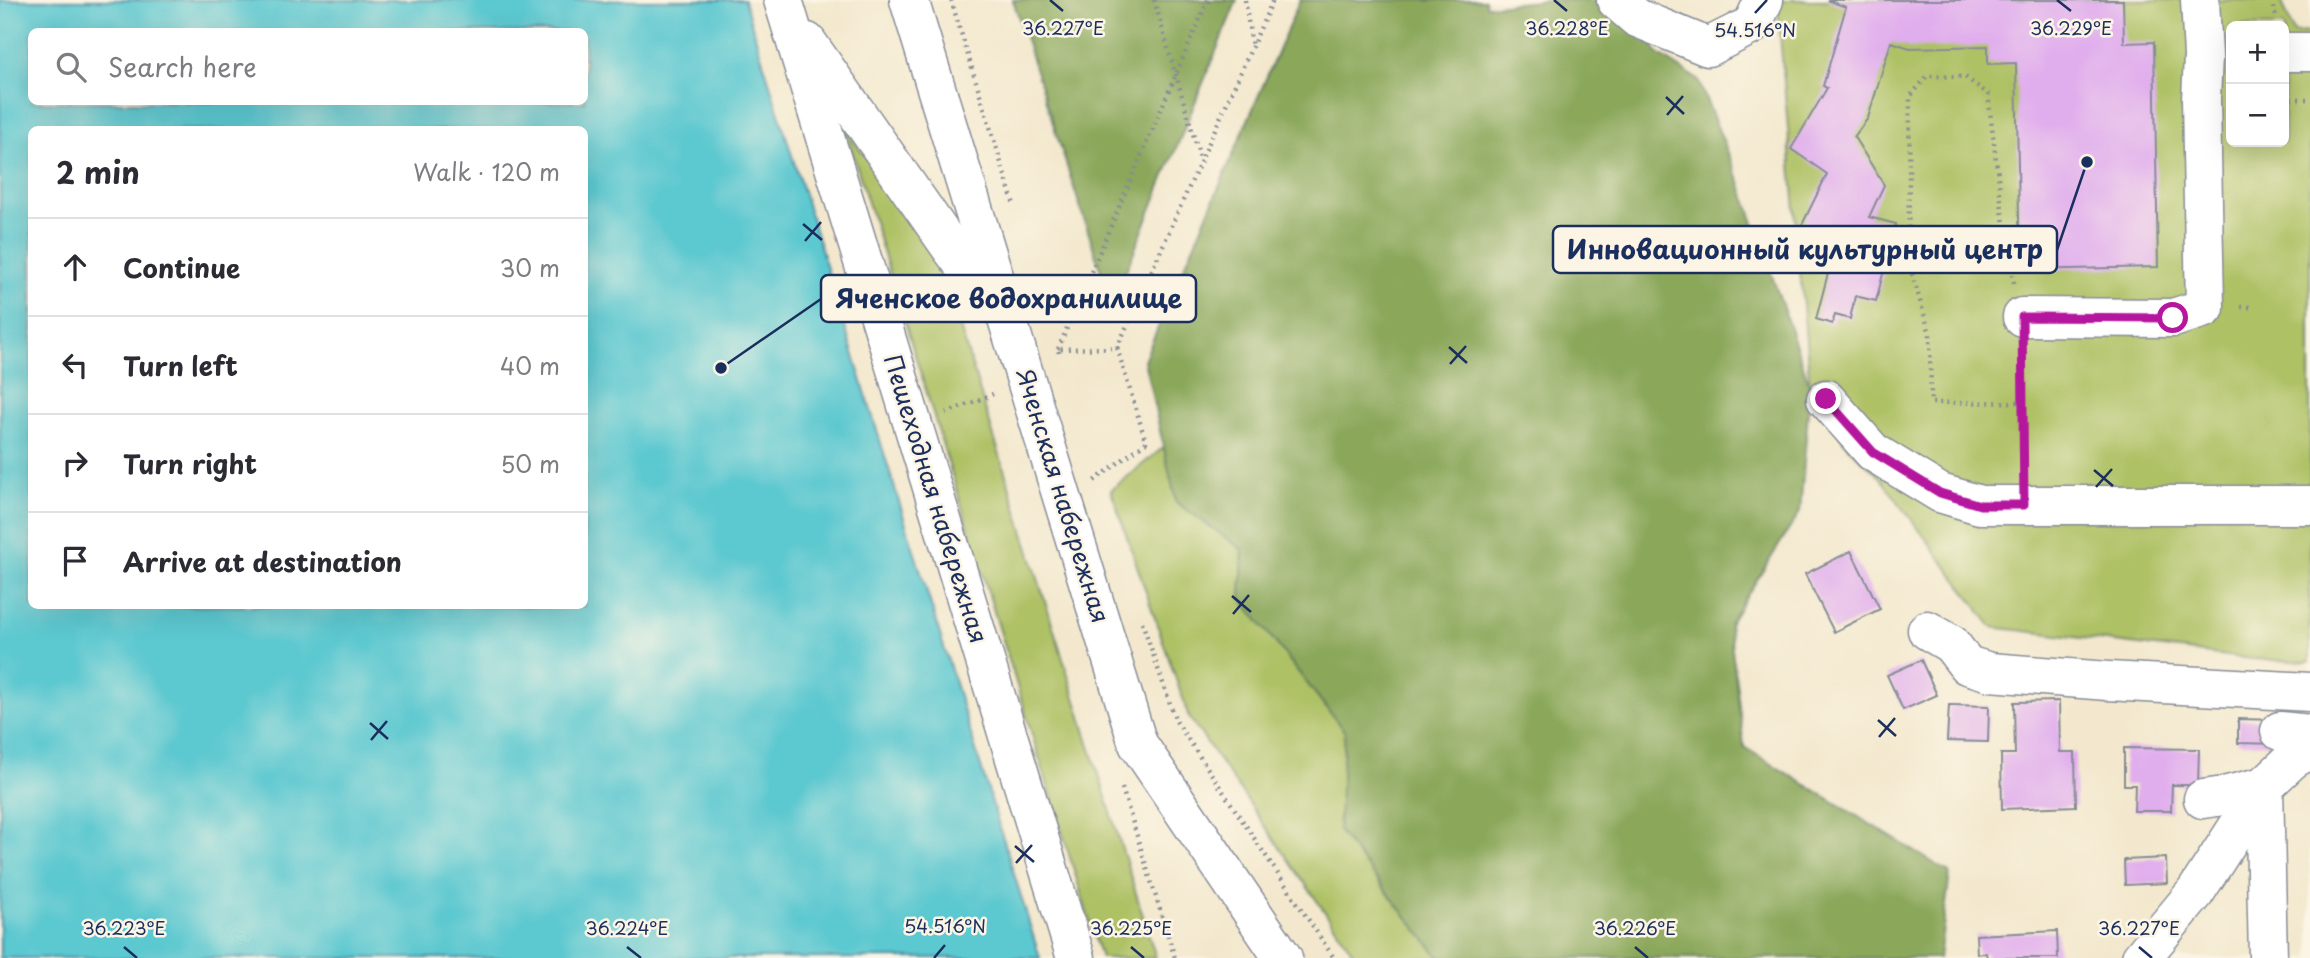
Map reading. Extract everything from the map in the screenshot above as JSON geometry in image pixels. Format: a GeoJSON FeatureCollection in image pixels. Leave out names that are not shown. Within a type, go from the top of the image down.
{"type":"FeatureCollection","features":[{"type":"Feature","properties":{"kind":"street","name":"Яченская набережная"},"geometry":{"type":"LineString","coordinates":[[909,0],[1138,744],[1283,958]]}},
{"type":"Feature","properties":{"kind":"street"},"geometry":{"type":"LineString","coordinates":[[1616,0],[1637,18],[1708,47],[1752,25],[1764,0]]}},
{"type":"Feature","properties":{"kind":"street"},"geometry":{"type":"LineString","coordinates":[[2022,317],[2173,318],[2205,308],[2201,100],[2217,55],[2200,0]]}},
{"type":"Feature","properties":{"kind":"street"},"geometry":{"type":"LineString","coordinates":[[785,7],[951,248],[1010,328]]}},
{"type":"Feature","properties":{"kind":"street","name":"Пешеходная набережная"},"geometry":{"type":"LineString","coordinates":[[785,7],[1076,958]]}},
{"type":"Feature","properties":{"kind":"street"},"geometry":{"type":"LineString","coordinates":[[2289,52],[2310,52]]}},
{"type":"Feature","properties":{"kind":"street"},"geometry":{"type":"LineString","coordinates":[[1826,399],[1873,452],[1940,493],[1980,505],[2310,505]]}},
{"type":"Feature","properties":{"kind":"street"},"geometry":{"type":"LineString","coordinates":[[1927,630],[1951,644],[1967,665],[1990,672],[2310,692]]}},
{"type":"Feature","properties":{"kind":"street"},"geometry":{"type":"LineString","coordinates":[[2141,958],[2195,893],[2264,786],[2293,759],[2300,738]]}},
{"type":"Feature","properties":{"kind":"street"},"geometry":{"type":"LineString","coordinates":[[2203,799],[2264,786]]}},
{"type":"Feature","properties":{"kind":"street"},"geometry":{"type":"LineString","coordinates":[[2264,786],[2268,958]]}},
{"type":"Feature","properties":{"kind":"path"},"geometry":{"type":"LineString","coordinates":[[951,0],[1014,207]]}},
{"type":"Feature","properties":{"kind":"path"},"geometry":{"type":"LineString","coordinates":[[1154,0],[1201,162]]}},
{"type":"Feature","properties":{"kind":"path"},"geometry":{"type":"LineString","coordinates":[[1058,349],[1208,0]]}},
{"type":"Feature","properties":{"kind":"path"},"geometry":{"type":"LineString","coordinates":[[1245,0],[1252,48]]}},
{"type":"Feature","properties":{"kind":"path"},"geometry":{"type":"LineString","coordinates":[[1090,468],[1094,481],[1146,442],[1117,348],[1273,0]]}},
{"type":"Feature","properties":{"kind":"path"},"geometry":{"type":"LineString","coordinates":[[2274,0],[2274,12],[2278,21]]}},
{"type":"Feature","properties":{"kind":"path"},"geometry":{"type":"LineString","coordinates":[[2023,402],[1931,403],[1930,334],[1908,261],[1910,97],[1927,76],[1965,77],[1988,94],[2008,258],[2022,317],[2023,402],[2024,505]]}},
{"type":"Feature","properties":{"kind":"path"},"geometry":{"type":"LineString","coordinates":[[2289,99],[2310,99]]}},
{"type":"Feature","properties":{"kind":"path"},"geometry":{"type":"LineString","coordinates":[[1054,337],[1062,363]]}},
{"type":"Feature","properties":{"kind":"path"},"geometry":{"type":"LineString","coordinates":[[1058,349],[1117,348]]}},
{"type":"Feature","properties":{"kind":"path"},"geometry":{"type":"LineString","coordinates":[[913,426],[996,393]]}},
{"type":"Feature","properties":{"kind":"path"},"geometry":{"type":"LineString","coordinates":[[1141,620],[1176,721],[1334,958]]}},
{"type":"Feature","properties":{"kind":"path"},"geometry":{"type":"LineString","coordinates":[[1119,781],[1175,958]]}},
{"type":"Feature","properties":{"kind":"green space"},"geometry":{"type":"Polygon","coordinates":[[[1013,0],[1237,0],[1112,305],[1013,0]]]}},
{"type":"Feature","properties":{"kind":"green space"},"geometry":{"type":"Polygon","coordinates":[[[1300,0],[1485,0],[1486,6],[1551,0],[1623,0],[1657,53],[1698,80],[1740,182],[1810,387],[1800,512],[1729,624],[1744,747],[1950,873],[1939,958],[1440,958],[1338,831],[1345,732],[1241,598],[1243,550],[1176,502],[1144,360],[1300,0]]]}},
{"type":"Feature","properties":{"kind":"green space"},"geometry":{"type":"Polygon","coordinates":[[[1777,0],[2281,0],[2294,33],[2310,32],[2310,662],[2252,659],[1992,627],[1879,476],[1847,446],[1810,387],[1777,0]]]}},
{"type":"Feature","properties":{"kind":"green space"},"geometry":{"type":"Polygon","coordinates":[[[845,128],[939,260],[1156,958],[1101,958],[845,128]]]}},
{"type":"Feature","properties":{"kind":"green space"},"geometry":{"type":"Polygon","coordinates":[[[1164,447],[1176,502],[1243,550],[1241,598],[1345,732],[1339,831],[1440,958],[1357,958],[1189,717],[1111,490],[1164,447]]]}},
{"type":"Feature","properties":{"kind":"water"},"geometry":{"type":"Polygon","coordinates":[[[0,0],[744,0],[1040,958],[0,958],[0,0]]]}},
{"type":"Feature","properties":{"kind":"building"},"geometry":{"type":"Polygon","coordinates":[[[1827,0],[2123,0],[2124,43],[2154,42],[2158,267],[2020,270],[2016,63],[1988,64],[1988,46],[1910,48],[1891,42],[1868,118],[1854,137],[1884,185],[1869,217],[1896,224],[1876,301],[1855,296],[1850,319],[1835,315],[1832,324],[1816,319],[1837,239],[1801,227],[1827,174],[1791,149],[1827,88],[1823,86],[1846,7],[1827,0]]]}},
{"type":"Feature","properties":{"kind":"building"},"geometry":{"type":"Polygon","coordinates":[[[1851,551],[1880,609],[1834,632],[1805,574],[1851,551]]]}},
{"type":"Feature","properties":{"kind":"building"},"geometry":{"type":"Polygon","coordinates":[[[1921,660],[1937,695],[1903,710],[1887,675],[1921,660]]]}},
{"type":"Feature","properties":{"kind":"building"},"geometry":{"type":"Polygon","coordinates":[[[2059,701],[2060,752],[2075,752],[2076,806],[2002,809],[2001,754],[2015,754],[2014,702],[2059,701]]]}},
{"type":"Feature","properties":{"kind":"building"},"geometry":{"type":"Polygon","coordinates":[[[1949,705],[1989,706],[1988,742],[1947,741],[1949,705]]]}},
{"type":"Feature","properties":{"kind":"building"},"geometry":{"type":"Polygon","coordinates":[[[2238,719],[2280,720],[2280,744],[2238,743],[2238,719]]]}},
{"type":"Feature","properties":{"kind":"building"},"geometry":{"type":"Polygon","coordinates":[[[2124,748],[2199,749],[2198,785],[2172,785],[2171,811],[2134,811],[2135,785],[2124,785],[2124,748]]]}},
{"type":"Feature","properties":{"kind":"building"},"geometry":{"type":"Polygon","coordinates":[[[2166,858],[2167,883],[2125,885],[2124,860],[2166,858]]]}},
{"type":"Feature","properties":{"kind":"building"},"geometry":{"type":"Polygon","coordinates":[[[2057,931],[2058,958],[1987,958],[1986,953],[1977,954],[1976,935],[2057,931]]]}},
{"type":"Feature","properties":{"kind":"place","name":"Инновационный культурный центр"},"geometry":{"type":"Point","coordinates":[2087,162]}},
{"type":"Feature","properties":{"kind":"place","name":"Яченское водохранилище"},"geometry":{"type":"Point","coordinates":[721,368]}},
{"type":"Feature","properties":{"kind":"route"},"geometry":{"type":"LineString","coordinates":[[1826,399],[1873,452],[1940,493],[1980,505],[2024,505],[2022,317],[2173,318]]}}]}
